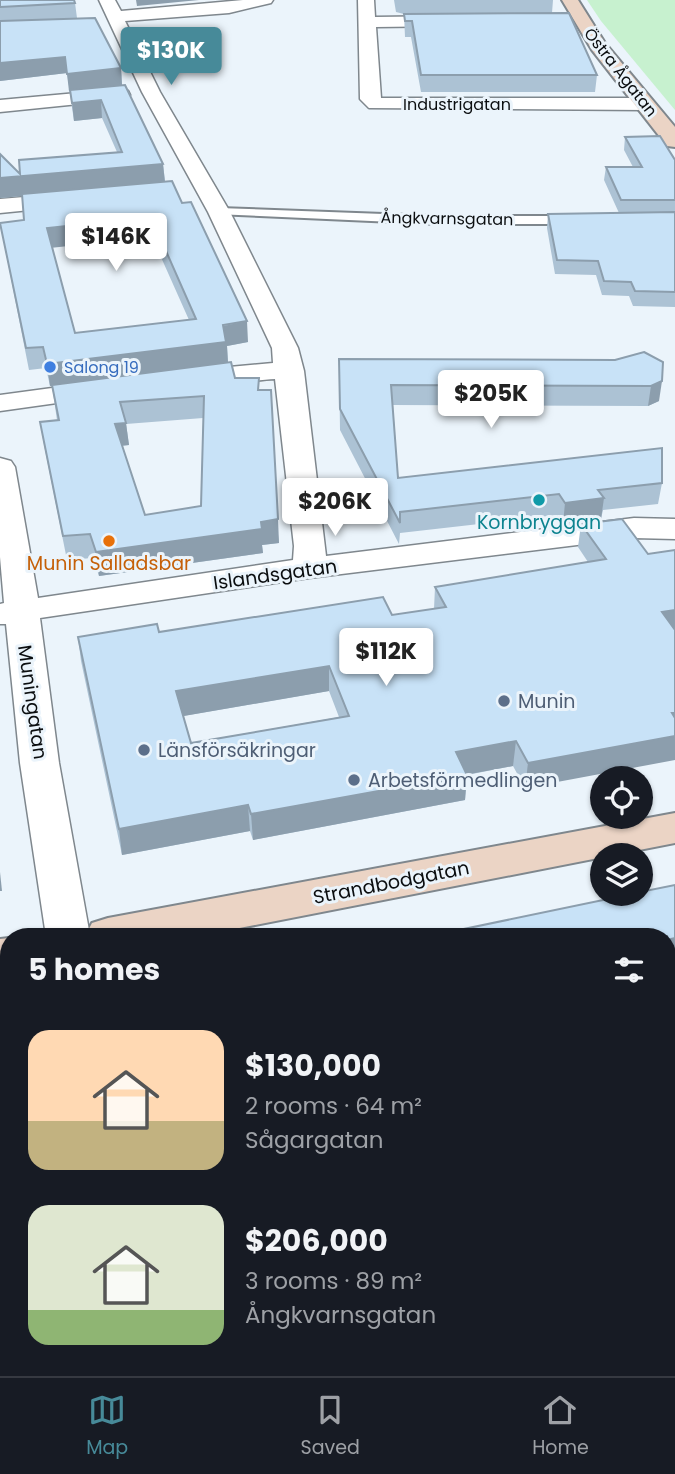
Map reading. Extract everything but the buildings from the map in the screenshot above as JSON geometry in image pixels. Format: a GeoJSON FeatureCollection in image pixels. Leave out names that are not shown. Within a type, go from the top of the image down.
{"type":"FeatureCollection","features":[{"type":"Feature","properties":{"kind":"street"},"geometry":{"type":"LineString","coordinates":[[94,24],[112,13],[229,8],[265,0]]}},
{"type":"Feature","properties":{"kind":"street","name":"Industrigatan"},"geometry":{"type":"LineString","coordinates":[[366,0],[369,22],[370,99],[376,104],[645,104]]}},
{"type":"Feature","properties":{"kind":"street","name":"Östra Ågatan"},"geometry":{"type":"LineString","coordinates":[[570,0],[598,46],[675,141]]}},
{"type":"Feature","properties":{"kind":"street"},"geometry":{"type":"LineString","coordinates":[[112,13],[151,92],[212,200],[285,348],[310,546],[309,568]]}},
{"type":"Feature","properties":{"kind":"street"},"geometry":{"type":"LineString","coordinates":[[557,20],[582,20]]}},
{"type":"Feature","properties":{"kind":"street"},"geometry":{"type":"LineString","coordinates":[[369,22],[474,21]]}},
{"type":"Feature","properties":{"kind":"street"},"geometry":{"type":"LineString","coordinates":[[0,106],[151,92]]}},
{"type":"Feature","properties":{"kind":"street"},"geometry":{"type":"LineString","coordinates":[[182,190],[212,200]]}},
{"type":"Feature","properties":{"kind":"street"},"geometry":{"type":"LineString","coordinates":[[0,206],[99,198]]}},
{"type":"Feature","properties":{"kind":"street"},"geometry":{"type":"LineString","coordinates":[[0,404],[243,372],[289,371]]}},
{"type":"Feature","properties":{"kind":"street","name":"Muningatan"},"geometry":{"type":"LineString","coordinates":[[0,467],[20,587],[10,613],[66,928]]}},
{"type":"Feature","properties":{"kind":"street","name":"Islandsgatan"},"geometry":{"type":"LineString","coordinates":[[10,613],[309,568],[634,528],[675,529]]}},
{"type":"Feature","properties":{"kind":"street","name":"Strandbodgatan"},"geometry":{"type":"LineString","coordinates":[[150,928],[675,828]]}},
{"type":"Feature","properties":{"kind":"lane","name":"Ångkvarnsgatan"},"geometry":{"type":"LineString","coordinates":[[212,200],[438,220],[591,220]]}},
{"type":"Feature","properties":{"kind":"green space"},"geometry":{"type":"Polygon","coordinates":[[[587,0],[675,0],[675,110],[601,21],[587,0]]]}},
{"type":"Feature","properties":{"kind":"place","name":"Salong 19"},"geometry":{"type":"Point","coordinates":[50,367]}},
{"type":"Feature","properties":{"kind":"place","name":"Kornbryggan"},"geometry":{"type":"Point","coordinates":[539,500]}},
{"type":"Feature","properties":{"kind":"place","name":"Munin Salladsbar"},"geometry":{"type":"Point","coordinates":[109,541]}},
{"type":"Feature","properties":{"kind":"place","name":"Munin"},"geometry":{"type":"Point","coordinates":[504,701]}},
{"type":"Feature","properties":{"kind":"place","name":"Länsförsäkringar"},"geometry":{"type":"Point","coordinates":[144,750]}},
{"type":"Feature","properties":{"kind":"place","name":"Arbetsförmedlingen"},"geometry":{"type":"Point","coordinates":[354,780]}}]}
